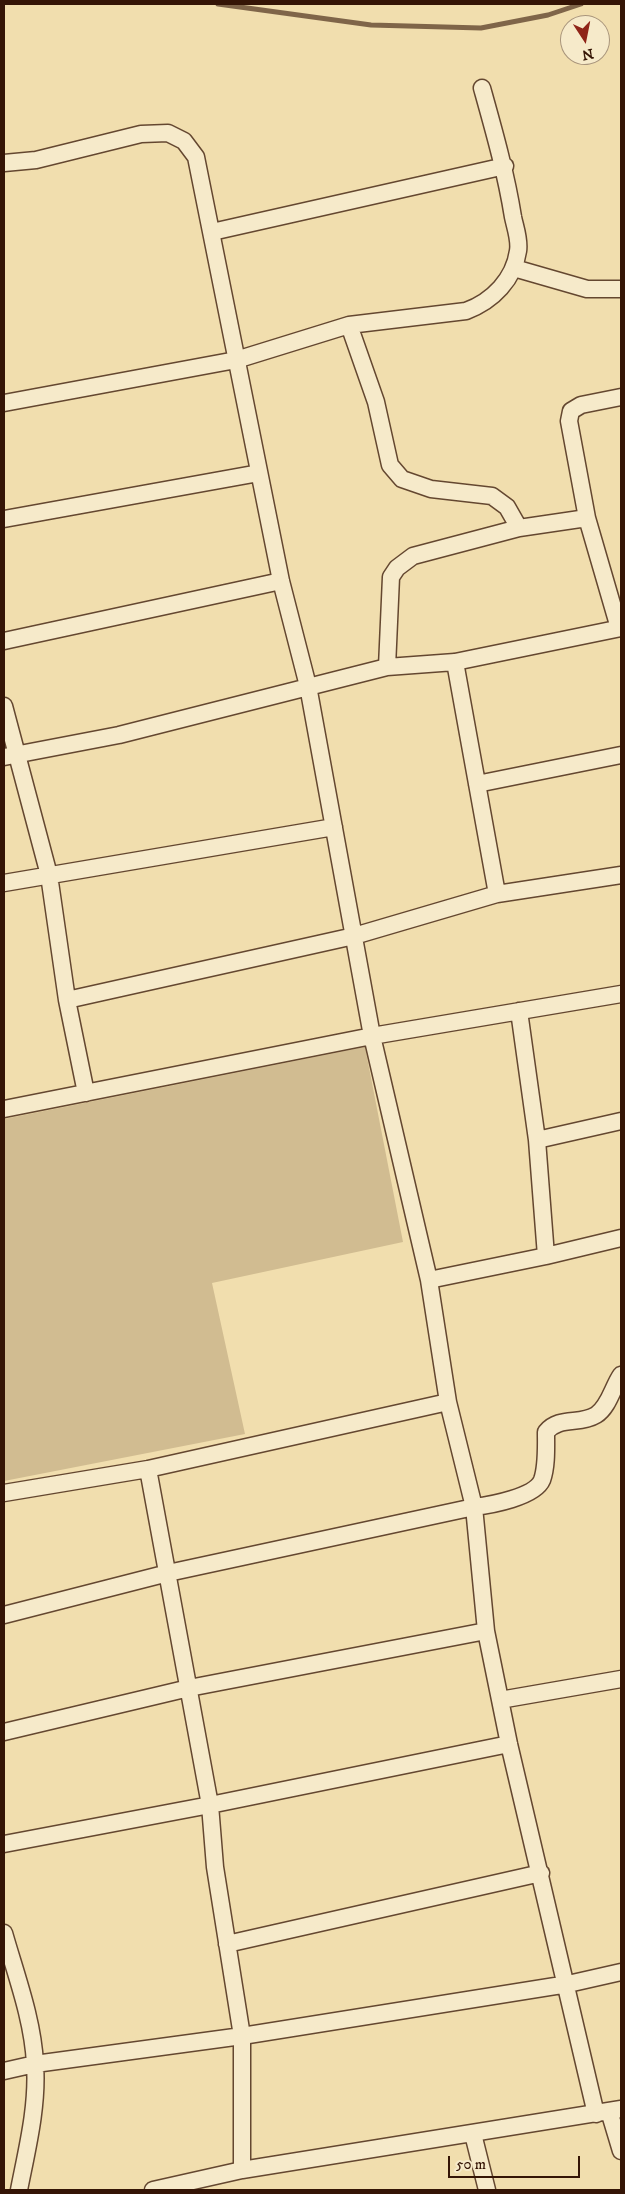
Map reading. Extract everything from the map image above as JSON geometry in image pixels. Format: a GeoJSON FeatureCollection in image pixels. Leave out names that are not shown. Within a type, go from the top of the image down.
{"type":"FeatureCollection","features":[{"type":"Feature","properties":{"kind":"street"},"geometry":{"type":"LineString","coordinates":[[4,402],[236,360],[349,325],[466,311],[488,300],[504,285],[514,268],[519,248],[505,166],[482,88]]}},
{"type":"Feature","properties":{"kind":"street"},"geometry":{"type":"LineString","coordinates":[[4,163],[36,160],[141,134],[168,133],[184,141],[196,157],[281,581],[308,686],[372,1036],[429,1280],[448,1402],[474,1506],[486,1631],[500,1700],[568,1984],[621,2151]]}},
{"type":"Feature","properties":{"kind":"street"},"geometry":{"type":"LineString","coordinates":[[212,232],[505,166]]}},
{"type":"Feature","properties":{"kind":"street"},"geometry":{"type":"LineString","coordinates":[[514,268],[586,289],[621,289]]}},
{"type":"Feature","properties":{"kind":"street"},"geometry":{"type":"LineString","coordinates":[[349,325],[376,402],[390,465],[402,479],[431,488],[492,496],[507,507],[519,528]]}},
{"type":"Feature","properties":{"kind":"street"},"geometry":{"type":"LineString","coordinates":[[10,755],[119,735],[386,667],[455,662],[620,628],[587,518],[569,422],[571,411],[581,405],[621,397]]}},
{"type":"Feature","properties":{"kind":"street"},"geometry":{"type":"LineString","coordinates":[[4,519],[259,472]]}},
{"type":"Feature","properties":{"kind":"street"},"geometry":{"type":"LineString","coordinates":[[386,667],[391,577],[397,568],[413,556],[519,528],[587,518]]}},
{"type":"Feature","properties":{"kind":"street"},"geometry":{"type":"LineString","coordinates":[[4,641],[281,581]]}},
{"type":"Feature","properties":{"kind":"street"},"geometry":{"type":"LineString","coordinates":[[455,662],[497,894]]}},
{"type":"Feature","properties":{"kind":"street"},"geometry":{"type":"LineString","coordinates":[[4,706],[10,755],[49,875],[67,1000],[86,1093]]}},
{"type":"Feature","properties":{"kind":"street"},"geometry":{"type":"LineString","coordinates":[[477,784],[621,755]]}},
{"type":"Feature","properties":{"kind":"street"},"geometry":{"type":"LineString","coordinates":[[4,883],[334,827]]}},
{"type":"Feature","properties":{"kind":"street"},"geometry":{"type":"LineString","coordinates":[[67,1000],[354,936],[497,894],[621,875]]}},
{"type":"Feature","properties":{"kind":"street"},"geometry":{"type":"LineString","coordinates":[[4,1109],[372,1036],[621,994]]}},
{"type":"Feature","properties":{"kind":"street"},"geometry":{"type":"LineString","coordinates":[[518,1011],[536,1140],[546,1256]]}},
{"type":"Feature","properties":{"kind":"street"},"geometry":{"type":"LineString","coordinates":[[536,1140],[621,1121]]}},
{"type":"Feature","properties":{"kind":"street"},"geometry":{"type":"LineString","coordinates":[[429,1280],[546,1256],[621,1238]]}},
{"type":"Feature","properties":{"kind":"street"},"geometry":{"type":"LineString","coordinates":[[4,1614],[168,1573],[474,1506],[496,1505],[534,1489],[541,1482],[546,1450],[546,1432],[555,1424],[596,1415],[602,1409],[621,1375]]}},
{"type":"Feature","properties":{"kind":"street"},"geometry":{"type":"LineString","coordinates":[[4,1493],[148,1469],[448,1402]]}},
{"type":"Feature","properties":{"kind":"street"},"geometry":{"type":"LineString","coordinates":[[148,1469],[210,1805],[215,1867],[242,2036],[242,2170]]}},
{"type":"Feature","properties":{"kind":"street"},"geometry":{"type":"LineString","coordinates":[[4,1732],[188,1688],[486,1631]]}},
{"type":"Feature","properties":{"kind":"street"},"geometry":{"type":"LineString","coordinates":[[500,1700],[621,1679]]}},
{"type":"Feature","properties":{"kind":"street"},"geometry":{"type":"LineString","coordinates":[[4,1844],[210,1805],[510,1744]]}},
{"type":"Feature","properties":{"kind":"street"},"geometry":{"type":"LineString","coordinates":[[227,1944],[541,1873]]}},
{"type":"Feature","properties":{"kind":"street"},"geometry":{"type":"LineString","coordinates":[[4,1933],[26,2010],[35,2064],[32,2114],[19,2190]]}},
{"type":"Feature","properties":{"kind":"street"},"geometry":{"type":"LineString","coordinates":[[4,2071],[35,2064],[242,2036],[568,1984],[621,1972]]}},
{"type":"Feature","properties":{"kind":"street"},"geometry":{"type":"LineString","coordinates":[[153,2190],[175,2188],[242,2170],[609,2111]]}},
{"type":"Feature","properties":{"kind":"street"},"geometry":{"type":"LineString","coordinates":[[473,2134],[487,2190]]}},
{"type":"Feature","properties":{"kind":"shaded area"},"geometry":{"type":"Polygon","coordinates":[[[365,1047],[403,1242],[212,1283],[245,1434],[4,1481],[4,1119],[365,1047]]]}},
{"type":"Feature","properties":{"kind":"waterway"},"geometry":{"type":"LineString","coordinates":[[218,4],[371,25],[481,28],[548,15],[581,4]]}}]}
